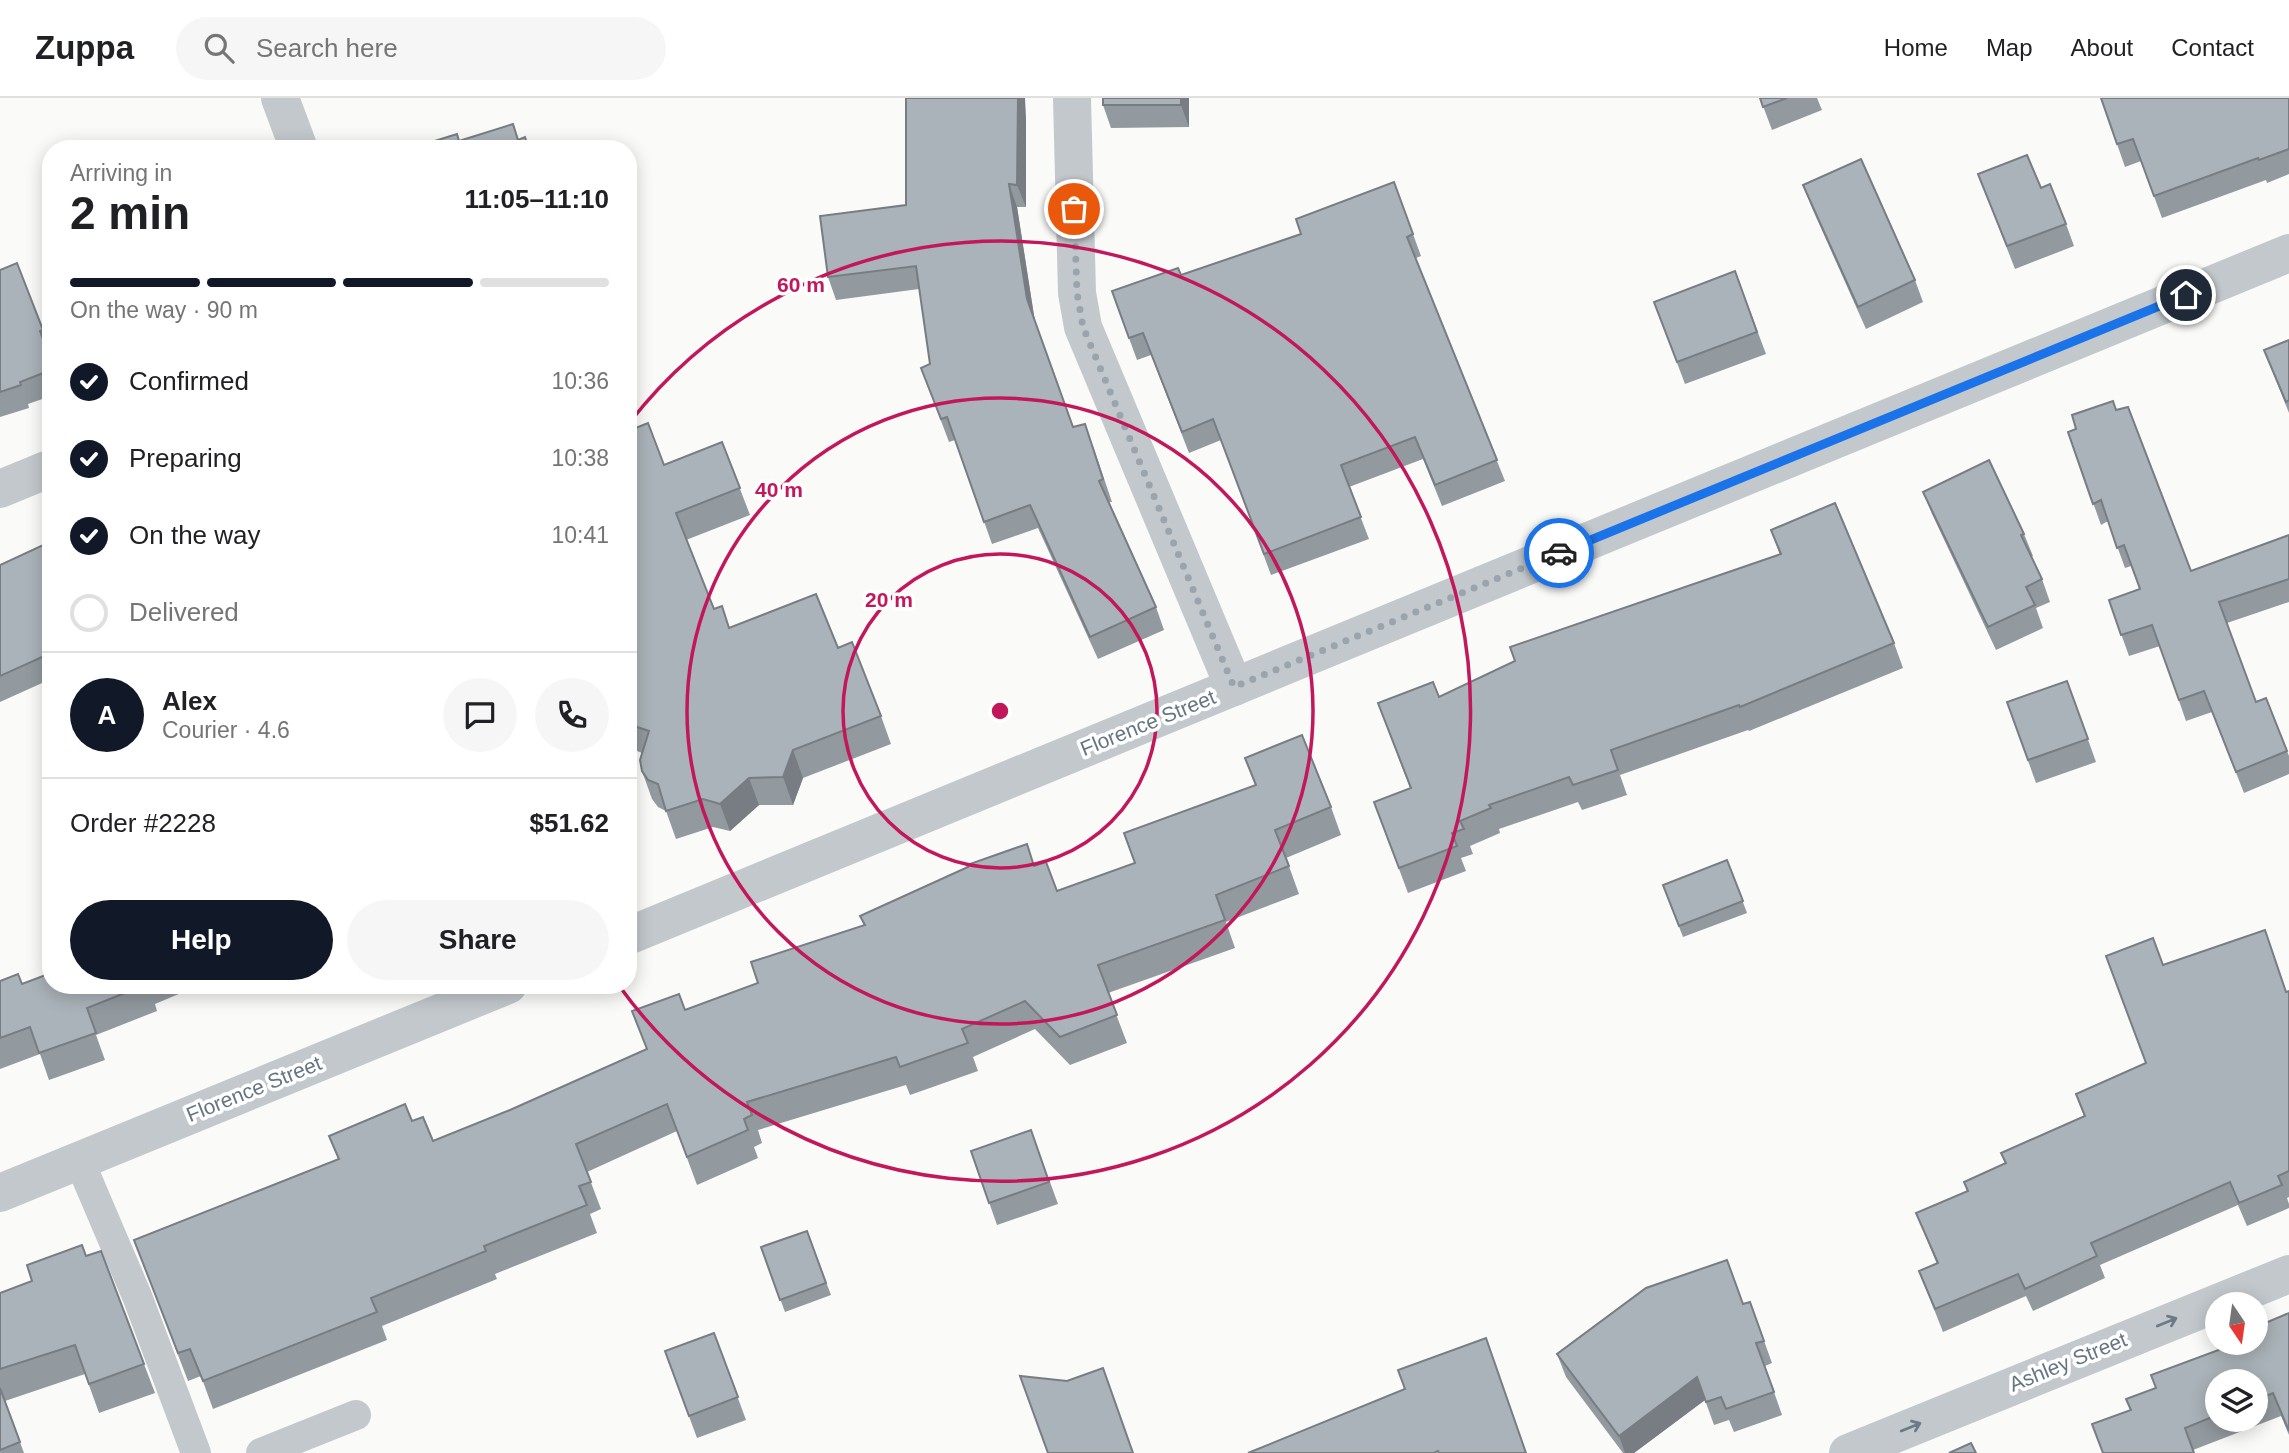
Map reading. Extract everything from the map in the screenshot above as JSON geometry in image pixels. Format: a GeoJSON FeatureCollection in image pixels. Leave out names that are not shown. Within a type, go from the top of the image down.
{"type":"FeatureCollection","features":[{"type":"Feature","properties":{"kind":"street"},"geometry":{"type":"LineString","coordinates":[[280,98],[296,140]]}},
{"type":"Feature","properties":{"kind":"street"},"geometry":{"type":"LineString","coordinates":[[1072,98],[1077,293],[1083,327],[1234,687]]}},
{"type":"Feature","properties":{"kind":"street","name":"Florence Street"},"geometry":{"type":"LineString","coordinates":[[637,932],[2289,253]]}},
{"type":"Feature","properties":{"kind":"street"},"geometry":{"type":"LineString","coordinates":[[0,489],[42,472]]}},
{"type":"Feature","properties":{"kind":"street","name":"Florence Street"},"geometry":{"type":"LineString","coordinates":[[0,1193],[486,994]]}},
{"type":"Feature","properties":{"kind":"street","name":"Ashley Street"},"geometry":{"type":"LineString","coordinates":[[1848,1453],[2289,1274]]}},
{"type":"Feature","properties":{"kind":"lane"},"geometry":{"type":"LineString","coordinates":[[79,1160],[137,1296],[197,1453]]}},
{"type":"Feature","properties":{"kind":"lane"},"geometry":{"type":"LineString","coordinates":[[261,1453],[356,1415]]}},
{"type":"Feature","properties":{"kind":"building"},"geometry":{"type":"Polygon","coordinates":[[[906,98],[1018,98],[1017,185],[1009,184],[1027,299],[1073,427],[1085,424],[1103,479],[1099,481],[1156,607],[1090,637],[1030,505],[984,522],[947,417],[941,419],[921,368],[930,364],[916,266],[828,277],[820,216],[906,205],[906,98]]]}},
{"type":"Feature","properties":{"kind":"building"},"geometry":{"type":"Polygon","coordinates":[[[1103,98],[1181,98],[1181,105],[1103,105],[1103,98]]]}},
{"type":"Feature","properties":{"kind":"building"},"geometry":{"type":"Polygon","coordinates":[[[1760,98],[1787,98],[1763,107],[1760,98]]]}},
{"type":"Feature","properties":{"kind":"building"},"geometry":{"type":"Polygon","coordinates":[[[2101,98],[2289,98],[2289,149],[2154,196],[2133,139],[2117,144],[2101,98]]]}},
{"type":"Feature","properties":{"kind":"building"},"geometry":{"type":"Polygon","coordinates":[[[513,124],[518,140],[462,140],[513,124]]]}},
{"type":"Feature","properties":{"kind":"building"},"geometry":{"type":"Polygon","coordinates":[[[457,134],[459,140],[438,140],[457,134]]]}},
{"type":"Feature","properties":{"kind":"building"},"geometry":{"type":"Polygon","coordinates":[[[2027,155],[2041,188],[2050,184],[2066,224],[2007,246],[1978,174],[2027,155]]]}},
{"type":"Feature","properties":{"kind":"building"},"geometry":{"type":"Polygon","coordinates":[[[1861,159],[1915,280],[1858,307],[1803,185],[1861,159]]]}},
{"type":"Feature","properties":{"kind":"building"},"geometry":{"type":"Polygon","coordinates":[[[1394,182],[1413,234],[1407,237],[1497,460],[1435,485],[1415,437],[1341,465],[1361,517],[1264,554],[1213,419],[1182,432],[1143,333],[1129,338],[1112,291],[1178,268],[1181,275],[1301,234],[1296,219],[1394,182]]]}},
{"type":"Feature","properties":{"kind":"building"},"geometry":{"type":"Polygon","coordinates":[[[17,263],[42,327],[42,373],[0,392],[0,270],[17,263]]]}},
{"type":"Feature","properties":{"kind":"building"},"geometry":{"type":"Polygon","coordinates":[[[1735,271],[1757,332],[1677,362],[1654,302],[1735,271]]]}},
{"type":"Feature","properties":{"kind":"building"},"geometry":{"type":"Polygon","coordinates":[[[2289,340],[2289,400],[2286,402],[2264,350],[2289,340]]]}},
{"type":"Feature","properties":{"kind":"building"},"geometry":{"type":"Polygon","coordinates":[[[2113,401],[2116,410],[2128,407],[2191,571],[2289,535],[2289,579],[2219,602],[2256,702],[2266,698],[2287,751],[2236,772],[2204,691],[2179,700],[2152,625],[2121,635],[2109,600],[2140,589],[2124,545],[2117,548],[2101,500],[2093,504],[2068,432],[2076,429],[2072,415],[2113,401]]]}},
{"type":"Feature","properties":{"kind":"building"},"geometry":{"type":"Polygon","coordinates":[[[648,423],[664,465],[722,442],[740,488],[676,513],[714,609],[722,606],[729,628],[816,594],[838,648],[852,642],[881,716],[793,750],[783,777],[749,778],[720,804],[703,799],[666,811],[658,784],[648,780],[642,771],[640,760],[649,731],[637,727],[637,427],[648,423]]]}},
{"type":"Feature","properties":{"kind":"building"},"geometry":{"type":"Polygon","coordinates":[[[1989,460],[2042,579],[2026,587],[2035,605],[1988,627],[1923,492],[1989,460]]]}},
{"type":"Feature","properties":{"kind":"building"},"geometry":{"type":"Polygon","coordinates":[[[1835,503],[1894,643],[1740,707],[1739,705],[1611,750],[1618,770],[1573,785],[1569,777],[1489,805],[1491,808],[1460,821],[1464,829],[1452,833],[1457,846],[1399,868],[1374,802],[1411,788],[1378,703],[1433,682],[1439,697],[1515,661],[1510,647],[1781,554],[1771,530],[1835,503]]]}},
{"type":"Feature","properties":{"kind":"building"},"geometry":{"type":"Polygon","coordinates":[[[42,546],[42,657],[0,676],[0,565],[42,546]]]}},
{"type":"Feature","properties":{"kind":"building"},"geometry":{"type":"Polygon","coordinates":[[[2067,681],[2088,739],[2028,760],[2007,702],[2067,681]]]}},
{"type":"Feature","properties":{"kind":"building"},"geometry":{"type":"Polygon","coordinates":[[[1302,735],[1331,807],[1275,830],[1289,866],[1216,895],[1225,920],[1098,965],[1117,1015],[1060,1037],[1025,1001],[962,1029],[968,1043],[900,1067],[896,1057],[747,1102],[752,1115],[744,1119],[748,1130],[687,1157],[667,1104],[576,1144],[591,1182],[579,1186],[587,1205],[484,1246],[486,1251],[371,1298],[377,1312],[203,1381],[190,1349],[178,1353],[134,1240],[339,1159],[329,1136],[405,1104],[412,1121],[423,1117],[433,1141],[647,1049],[632,1011],[679,994],[685,1010],[758,983],[751,962],[865,925],[860,916],[968,867],[967,865],[1027,844],[1034,866],[1046,862],[1057,891],[1135,863],[1124,833],[1256,785],[1245,758],[1302,735]]]}},
{"type":"Feature","properties":{"kind":"building"},"geometry":{"type":"Polygon","coordinates":[[[1727,860],[1743,901],[1679,926],[1663,885],[1727,860]]]}},
{"type":"Feature","properties":{"kind":"building"},"geometry":{"type":"Polygon","coordinates":[[[2265,930],[2286,992],[2289,991],[2289,1171],[2278,1176],[2282,1185],[2239,1203],[2230,1182],[2091,1243],[2097,1256],[2025,1289],[2018,1274],[1935,1309],[1919,1271],[1938,1263],[1916,1213],[1968,1191],[1964,1182],[2006,1163],[2001,1153],[2085,1116],[2076,1094],[2146,1063],[2106,956],[2153,938],[2163,965],[2265,930]]]}},
{"type":"Feature","properties":{"kind":"building"},"geometry":{"type":"Polygon","coordinates":[[[18,974],[22,984],[42,976],[42,994],[122,994],[87,1008],[96,1033],[39,1053],[30,1027],[0,1038],[0,981],[18,974]]]}},
{"type":"Feature","properties":{"kind":"building"},"geometry":{"type":"Polygon","coordinates":[[[1031,1130],[1049,1182],[989,1203],[971,1151],[1031,1130]]]}},
{"type":"Feature","properties":{"kind":"building"},"geometry":{"type":"Polygon","coordinates":[[[807,1231],[826,1283],[780,1300],[761,1247],[807,1231]]]}},
{"type":"Feature","properties":{"kind":"building"},"geometry":{"type":"Polygon","coordinates":[[[82,1245],[86,1256],[101,1251],[144,1364],[89,1384],[75,1345],[0,1369],[0,1293],[32,1281],[27,1265],[82,1245]]]}},
{"type":"Feature","properties":{"kind":"building"},"geometry":{"type":"Polygon","coordinates":[[[1727,1260],[1743,1304],[1750,1302],[1764,1341],[1756,1343],[1774,1392],[1726,1409],[1721,1397],[1706,1402],[1697,1377],[1619,1436],[1557,1354],[1646,1288],[1727,1260]]]}},
{"type":"Feature","properties":{"kind":"building"},"geometry":{"type":"Polygon","coordinates":[[[2289,1313],[2289,1431],[2273,1393],[2268,1395],[2268,1369],[2205,1369],[2205,1420],[2185,1428],[2194,1453],[2103,1453],[2092,1424],[2131,1410],[2126,1399],[2156,1388],[2151,1375],[2205,1355],[2268,1355],[2268,1322],[2289,1313]]]}},
{"type":"Feature","properties":{"kind":"building"},"geometry":{"type":"Polygon","coordinates":[[[714,1333],[738,1397],[689,1416],[665,1351],[714,1333]]]}},
{"type":"Feature","properties":{"kind":"building"},"geometry":{"type":"Polygon","coordinates":[[[1486,1338],[1526,1453],[1248,1453],[1405,1389],[1398,1370],[1486,1338]]]}},
{"type":"Feature","properties":{"kind":"building"},"geometry":{"type":"Polygon","coordinates":[[[1103,1368],[1133,1453],[1048,1453],[1020,1376],[1067,1381],[1103,1368]]]}},
{"type":"Feature","properties":{"kind":"building"},"geometry":{"type":"Polygon","coordinates":[[[0,1388],[20,1442],[0,1450],[0,1388]]]}},
{"type":"Feature","properties":{"kind":"building"},"geometry":{"type":"Polygon","coordinates":[[[1971,1443],[1976,1453],[1949,1453],[1971,1443]]]}},
{"type":"Feature","properties":{"kind":"way so far"},"geometry":{"type":"LineString","coordinates":[[1074,209],[1077,293],[1083,327],[1234,687],[1559,553]]}},
{"type":"Feature","properties":{"kind":"route"},"geometry":{"type":"LineString","coordinates":[[1559,553],[2186,295]]}}]}
